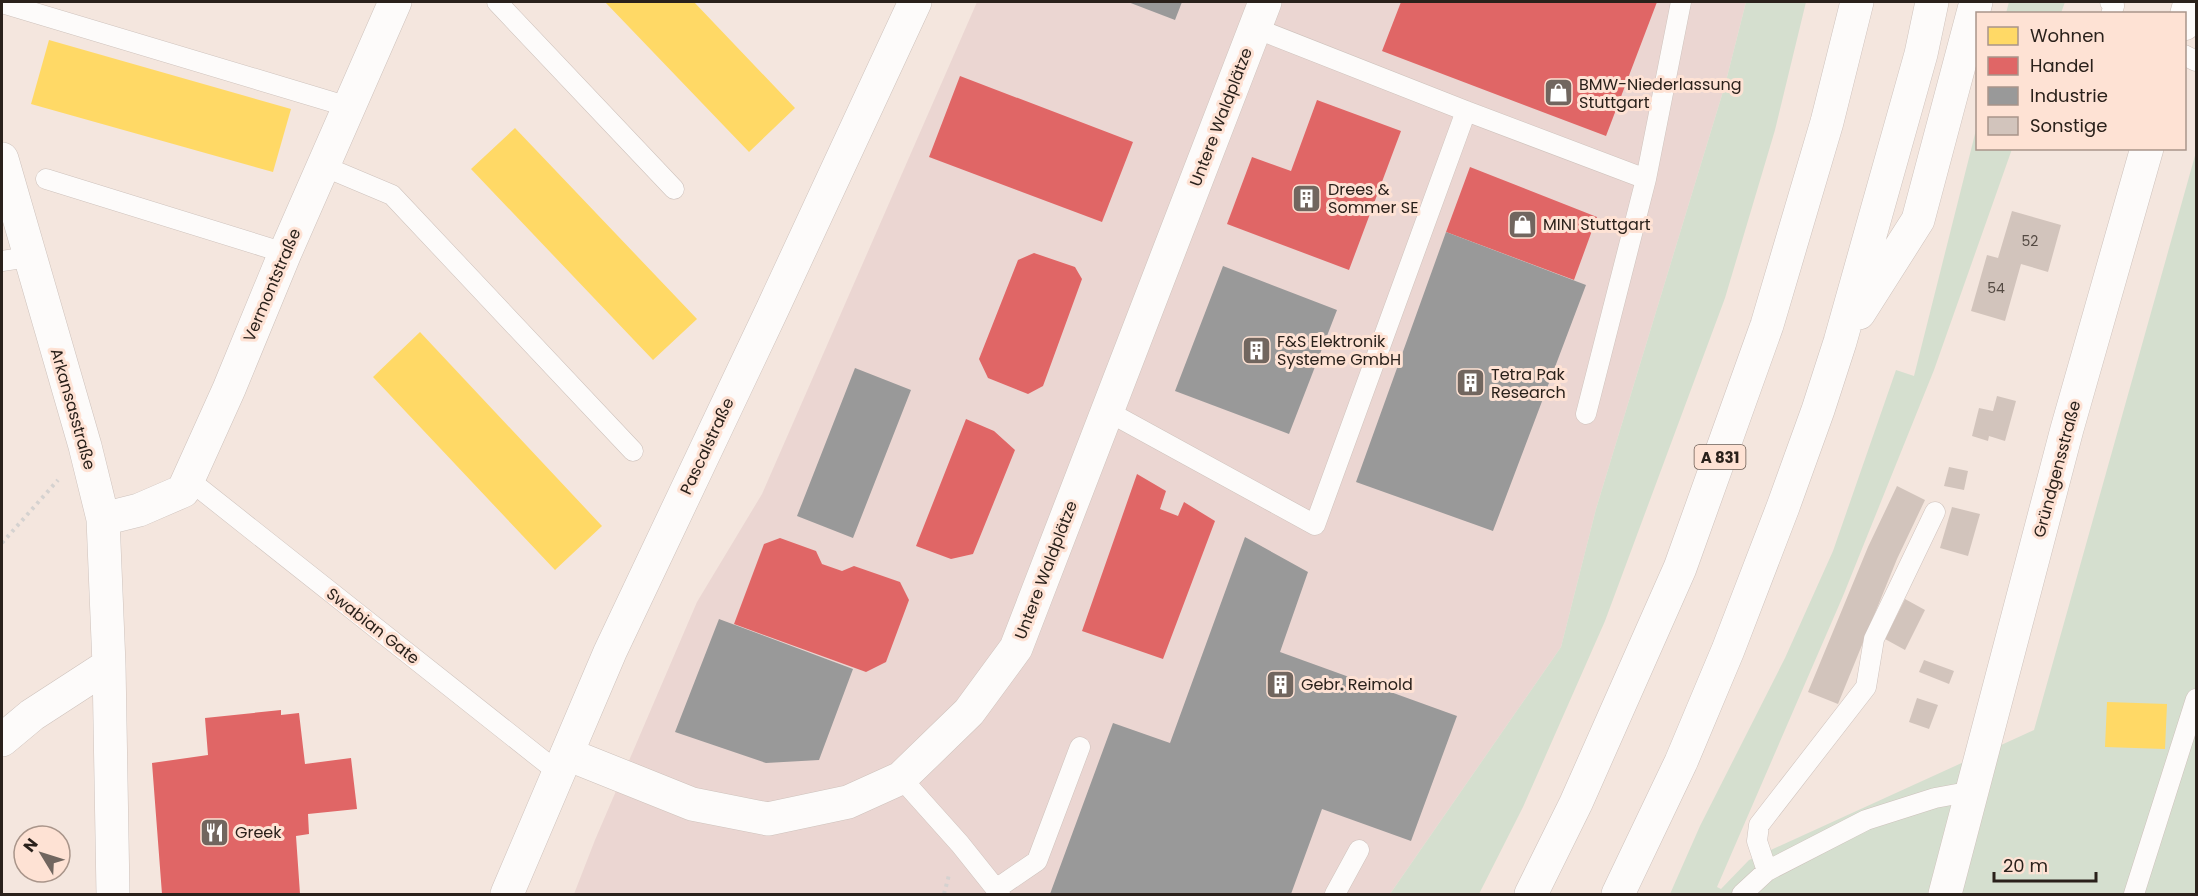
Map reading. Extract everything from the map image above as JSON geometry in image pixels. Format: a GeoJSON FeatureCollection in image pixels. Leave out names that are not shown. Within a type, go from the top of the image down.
{"type":"FeatureCollection","features":[{"type":"Feature","properties":{"kind":"main road","name":"Vermontstraße"},"geometry":{"type":"LineString","coordinates":[[103,519],[139,510],[183,491],[395,2]]}},
{"type":"Feature","properties":{"kind":"main road","name":"Pascalstraße"},"geometry":{"type":"LineString","coordinates":[[507,894],[610,652],[915,2]]}},
{"type":"Feature","properties":{"kind":"main road","name":"A 831"},"geometry":{"type":"LineString","coordinates":[[1531,894],[1576,803],[1680,568],[1767,325],[1827,122],[1857,2]]}},
{"type":"Feature","properties":{"kind":"main road"},"geometry":{"type":"LineString","coordinates":[[1618,894],[1681,762],[1728,650],[1783,507],[1840,342],[1921,54],[1932,2]]}},
{"type":"Feature","properties":{"kind":"main road"},"geometry":{"type":"LineString","coordinates":[[1840,342],[1918,220],[1976,2]]}},
{"type":"Feature","properties":{"kind":"main road"},"geometry":{"type":"LineString","coordinates":[[2186,17],[2190,2]]}},
{"type":"Feature","properties":{"kind":"main road","name":"Untere Waldplätze"},"geometry":{"type":"LineString","coordinates":[[563,764],[692,804],[768,819],[848,802],[901,778],[969,712],[1016,648],[1260,15]]}},
{"type":"Feature","properties":{"kind":"main road","name":"Gründgensstraße"},"geometry":{"type":"LineString","coordinates":[[1945,894],[2067,429],[2146,150]]}},
{"type":"Feature","properties":{"kind":"main road","name":"Arkansasstraße"},"geometry":{"type":"LineString","coordinates":[[2,159],[15,259],[85,446],[103,519],[109,665],[113,894]]}},
{"type":"Feature","properties":{"kind":"main road"},"geometry":{"type":"LineString","coordinates":[[2,740],[32,715],[109,665]]}},
{"type":"Feature","properties":{"kind":"lane"},"geometry":{"type":"LineString","coordinates":[[497,2],[674,189]]}},
{"type":"Feature","properties":{"kind":"lane"},"geometry":{"type":"LineString","coordinates":[[1586,414],[1646,178],[1681,2]]}},
{"type":"Feature","properties":{"kind":"lane"},"geometry":{"type":"LineString","coordinates":[[5,4],[349,107]]}},
{"type":"Feature","properties":{"kind":"lane"},"geometry":{"type":"LineString","coordinates":[[1260,15],[1466,111],[1646,178]]}},
{"type":"Feature","properties":{"kind":"lane"},"geometry":{"type":"LineString","coordinates":[[1107,411],[1315,525],[1466,111]]}},
{"type":"Feature","properties":{"kind":"lane"},"geometry":{"type":"LineString","coordinates":[[323,166],[392,195],[633,451]]}},
{"type":"Feature","properties":{"kind":"lane"},"geometry":{"type":"LineString","coordinates":[[46,179],[285,254]]}},
{"type":"Feature","properties":{"kind":"lane","name":"Swabian Gate"},"geometry":{"type":"LineString","coordinates":[[188,479],[563,764]]}},
{"type":"Feature","properties":{"kind":"lane"},"geometry":{"type":"LineString","coordinates":[[1767,871],[1757,841],[1759,825],[1866,687],[1874,639],[1935,512]]}},
{"type":"Feature","properties":{"kind":"lane"},"geometry":{"type":"LineString","coordinates":[[2134,894],[2196,699]]}},
{"type":"Feature","properties":{"kind":"lane"},"geometry":{"type":"LineString","coordinates":[[901,778],[960,844],[998,892],[1037,861],[1080,747]]}},
{"type":"Feature","properties":{"kind":"lane"},"geometry":{"type":"LineString","coordinates":[[1742,894],[1767,871],[1866,820],[1935,798],[1973,791]]}},
{"type":"Feature","properties":{"kind":"lane"},"geometry":{"type":"LineString","coordinates":[[1335,894],[1359,850]]}},
{"type":"Feature","properties":{"kind":"path"},"geometry":{"type":"LineString","coordinates":[[2,543],[77,459],[85,446]]}},
{"type":"Feature","properties":{"kind":"shaded area"},"geometry":{"type":"Polygon","coordinates":[[[977,2],[1746,2],[1725,85],[1596,509],[1561,647],[1390,894],[574,894],[697,602],[762,494],[977,2]]]}},
{"type":"Feature","properties":{"kind":"green space"},"geometry":{"type":"Polygon","coordinates":[[[1746,2],[1806,2],[1775,130],[1725,298],[1605,621],[1523,807],[1479,894],[1390,894],[1561,647],[1596,509],[1725,85],[1746,2]]]}},
{"type":"Feature","properties":{"kind":"green space"},"geometry":{"type":"Polygon","coordinates":[[[2009,2],[2065,2],[2061,12],[2006,12],[2009,2]]]}},
{"type":"Feature","properties":{"kind":"green space"},"geometry":{"type":"Polygon","coordinates":[[[1976,130],[1976,150],[2012,150],[1934,370],[1843,596],[1717,887],[1721,889],[1749,860],[2034,730],[2196,152],[2196,894],[1670,894],[1700,826],[1785,658],[1833,551],[1896,370],[1914,376],[1976,130]]]}},
{"type":"Feature","properties":{"kind":"building: Wohnen"},"geometry":{"type":"Polygon","coordinates":[[[605,2],[694,2],[795,108],[749,152],[605,2]]]}},
{"type":"Feature","properties":{"kind":"building: Wohnen"},"geometry":{"type":"Polygon","coordinates":[[[49,40],[291,109],[273,172],[31,104],[49,40]]]}},
{"type":"Feature","properties":{"kind":"building: Wohnen"},"geometry":{"type":"Polygon","coordinates":[[[515,128],[697,319],[653,360],[471,169],[515,128]]]}},
{"type":"Feature","properties":{"kind":"building: Wohnen"},"geometry":{"type":"Polygon","coordinates":[[[420,332],[602,526],[555,570],[373,377],[420,332]]]}},
{"type":"Feature","properties":{"kind":"building: Wohnen"},"geometry":{"type":"Polygon","coordinates":[[[2107,702],[2167,704],[2165,749],[2105,747],[2107,702]]]}},
{"type":"Feature","properties":{"kind":"building: Handel","name":"BMW-Niederlassung Stuttgart"},"geometry":{"type":"Polygon","coordinates":[[[1401,2],[1657,2],[1606,136],[1382,51],[1401,2]]]}},
{"type":"Feature","properties":{"kind":"building: Handel"},"geometry":{"type":"Polygon","coordinates":[[[960,76],[1133,142],[1102,222],[929,157],[960,76]]]}},
{"type":"Feature","properties":{"kind":"building: Handel","name":"Drees & Sommer SE"},"geometry":{"type":"Polygon","coordinates":[[[1317,100],[1401,131],[1349,270],[1227,224],[1252,157],[1291,171],[1317,100]]]}},
{"type":"Feature","properties":{"kind":"building: Handel","name":"MINI Stuttgart"},"geometry":{"type":"Polygon","coordinates":[[[1470,167],[1597,217],[1574,280],[1446,232],[1470,167]]]}},
{"type":"Feature","properties":{"kind":"building: Handel"},"geometry":{"type":"Polygon","coordinates":[[[1034,253],[1075,267],[1082,279],[1043,386],[1028,394],[988,378],[979,359],[1018,260],[1034,253]]]}},
{"type":"Feature","properties":{"kind":"building: Handel"},"geometry":{"type":"Polygon","coordinates":[[[966,419],[994,431],[1015,450],[973,554],[951,559],[916,546],[966,419]]]}},
{"type":"Feature","properties":{"kind":"building: Handel"},"geometry":{"type":"Polygon","coordinates":[[[1137,474],[1166,491],[1160,509],[1178,516],[1184,502],[1215,521],[1163,659],[1082,631],[1137,474]]]}},
{"type":"Feature","properties":{"kind":"building: Handel"},"geometry":{"type":"Polygon","coordinates":[[[780,538],[816,551],[822,564],[842,571],[854,566],[900,582],[909,600],[886,662],[866,672],[734,624],[764,544],[780,538]]]}},
{"type":"Feature","properties":{"kind":"building: Handel"},"geometry":{"type":"Polygon","coordinates":[[[281,710],[281,715],[299,713],[305,764],[351,758],[357,809],[308,814],[309,834],[296,836],[300,894],[162,894],[152,763],[208,755],[205,718],[281,710]]]}},
{"type":"Feature","properties":{"kind":"building: Industrie"},"geometry":{"type":"Polygon","coordinates":[[[1128,2],[1182,2],[1175,20],[1128,2]]]}},
{"type":"Feature","properties":{"kind":"building: Industrie","name":"Tetra Pak Research"},"geometry":{"type":"Polygon","coordinates":[[[1446,232],[1586,285],[1493,531],[1356,482],[1446,232]]]}},
{"type":"Feature","properties":{"kind":"building: Industrie","name":"F&S Elektronik Systeme GmbH"},"geometry":{"type":"Polygon","coordinates":[[[1223,266],[1337,310],[1289,434],[1175,391],[1223,266]]]}},
{"type":"Feature","properties":{"kind":"building: Industrie"},"geometry":{"type":"Polygon","coordinates":[[[855,368],[911,390],[853,538],[797,516],[855,368]]]}},
{"type":"Feature","properties":{"kind":"building: Industrie","name":"Gebr. Reimold"},"geometry":{"type":"Polygon","coordinates":[[[1245,537],[1308,572],[1280,652],[1457,716],[1411,841],[1322,809],[1291,894],[1050,894],[1113,723],[1170,743],[1245,537]]]}},
{"type":"Feature","properties":{"kind":"building: Industrie"},"geometry":{"type":"Polygon","coordinates":[[[719,619],[853,669],[819,760],[766,763],[675,732],[719,619]]]}},
{"type":"Feature","properties":{"kind":"building: Sonstige"},"geometry":{"type":"Polygon","coordinates":[[[2012,211],[2061,225],[2048,272],[2021,264],[2005,321],[1971,311],[1987,255],[1998,258],[2012,211]]]}},
{"type":"Feature","properties":{"kind":"building: Sonstige"},"geometry":{"type":"Polygon","coordinates":[[[1997,396],[2016,401],[2005,441],[1989,436],[1988,441],[1972,436],[1979,408],[1993,411],[1997,396]]]}},
{"type":"Feature","properties":{"kind":"building: Sonstige"},"geometry":{"type":"Polygon","coordinates":[[[1949,467],[1968,471],[1964,490],[1944,486],[1949,467]]]}},
{"type":"Feature","properties":{"kind":"building: Sonstige"},"geometry":{"type":"Polygon","coordinates":[[[1897,486],[1925,500],[1897,559],[1838,704],[1808,692],[1868,547],[1897,486]]]}},
{"type":"Feature","properties":{"kind":"building: Sonstige"},"geometry":{"type":"Polygon","coordinates":[[[1952,507],[1980,514],[1968,556],[1940,548],[1952,507]]]}},
{"type":"Feature","properties":{"kind":"building: Sonstige"},"geometry":{"type":"Polygon","coordinates":[[[1905,599],[1925,610],[1905,650],[1885,639],[1905,599]]]}},
{"type":"Feature","properties":{"kind":"building: Sonstige"},"geometry":{"type":"Polygon","coordinates":[[[1924,660],[1954,671],[1949,684],[1919,672],[1924,660]]]}},
{"type":"Feature","properties":{"kind":"building: Sonstige"},"geometry":{"type":"Polygon","coordinates":[[[1917,698],[1938,705],[1929,729],[1909,722],[1917,698]]]}},
{"type":"Feature","properties":{"kind":"place","name":"BMW-Niederlassung Stuttgart"},"geometry":{"type":"Point","coordinates":[1558,93]}},
{"type":"Feature","properties":{"kind":"place","name":"Drees & Sommer SE"},"geometry":{"type":"Point","coordinates":[1307,198]}},
{"type":"Feature","properties":{"kind":"place","name":"MINI Stuttgart"},"geometry":{"type":"Point","coordinates":[1522,224]}},
{"type":"Feature","properties":{"kind":"place","name":"F&S Elektronik Systeme GmbH"},"geometry":{"type":"Point","coordinates":[1256,350]}},
{"type":"Feature","properties":{"kind":"place","name":"Tetra Pak Research"},"geometry":{"type":"Point","coordinates":[1470,383]}},
{"type":"Feature","properties":{"kind":"place","name":"Gebr. Reimold"},"geometry":{"type":"Point","coordinates":[1280,684]}},
{"type":"Feature","properties":{"kind":"place","name":"Greek"},"geometry":{"type":"Point","coordinates":[214,832]}}]}
